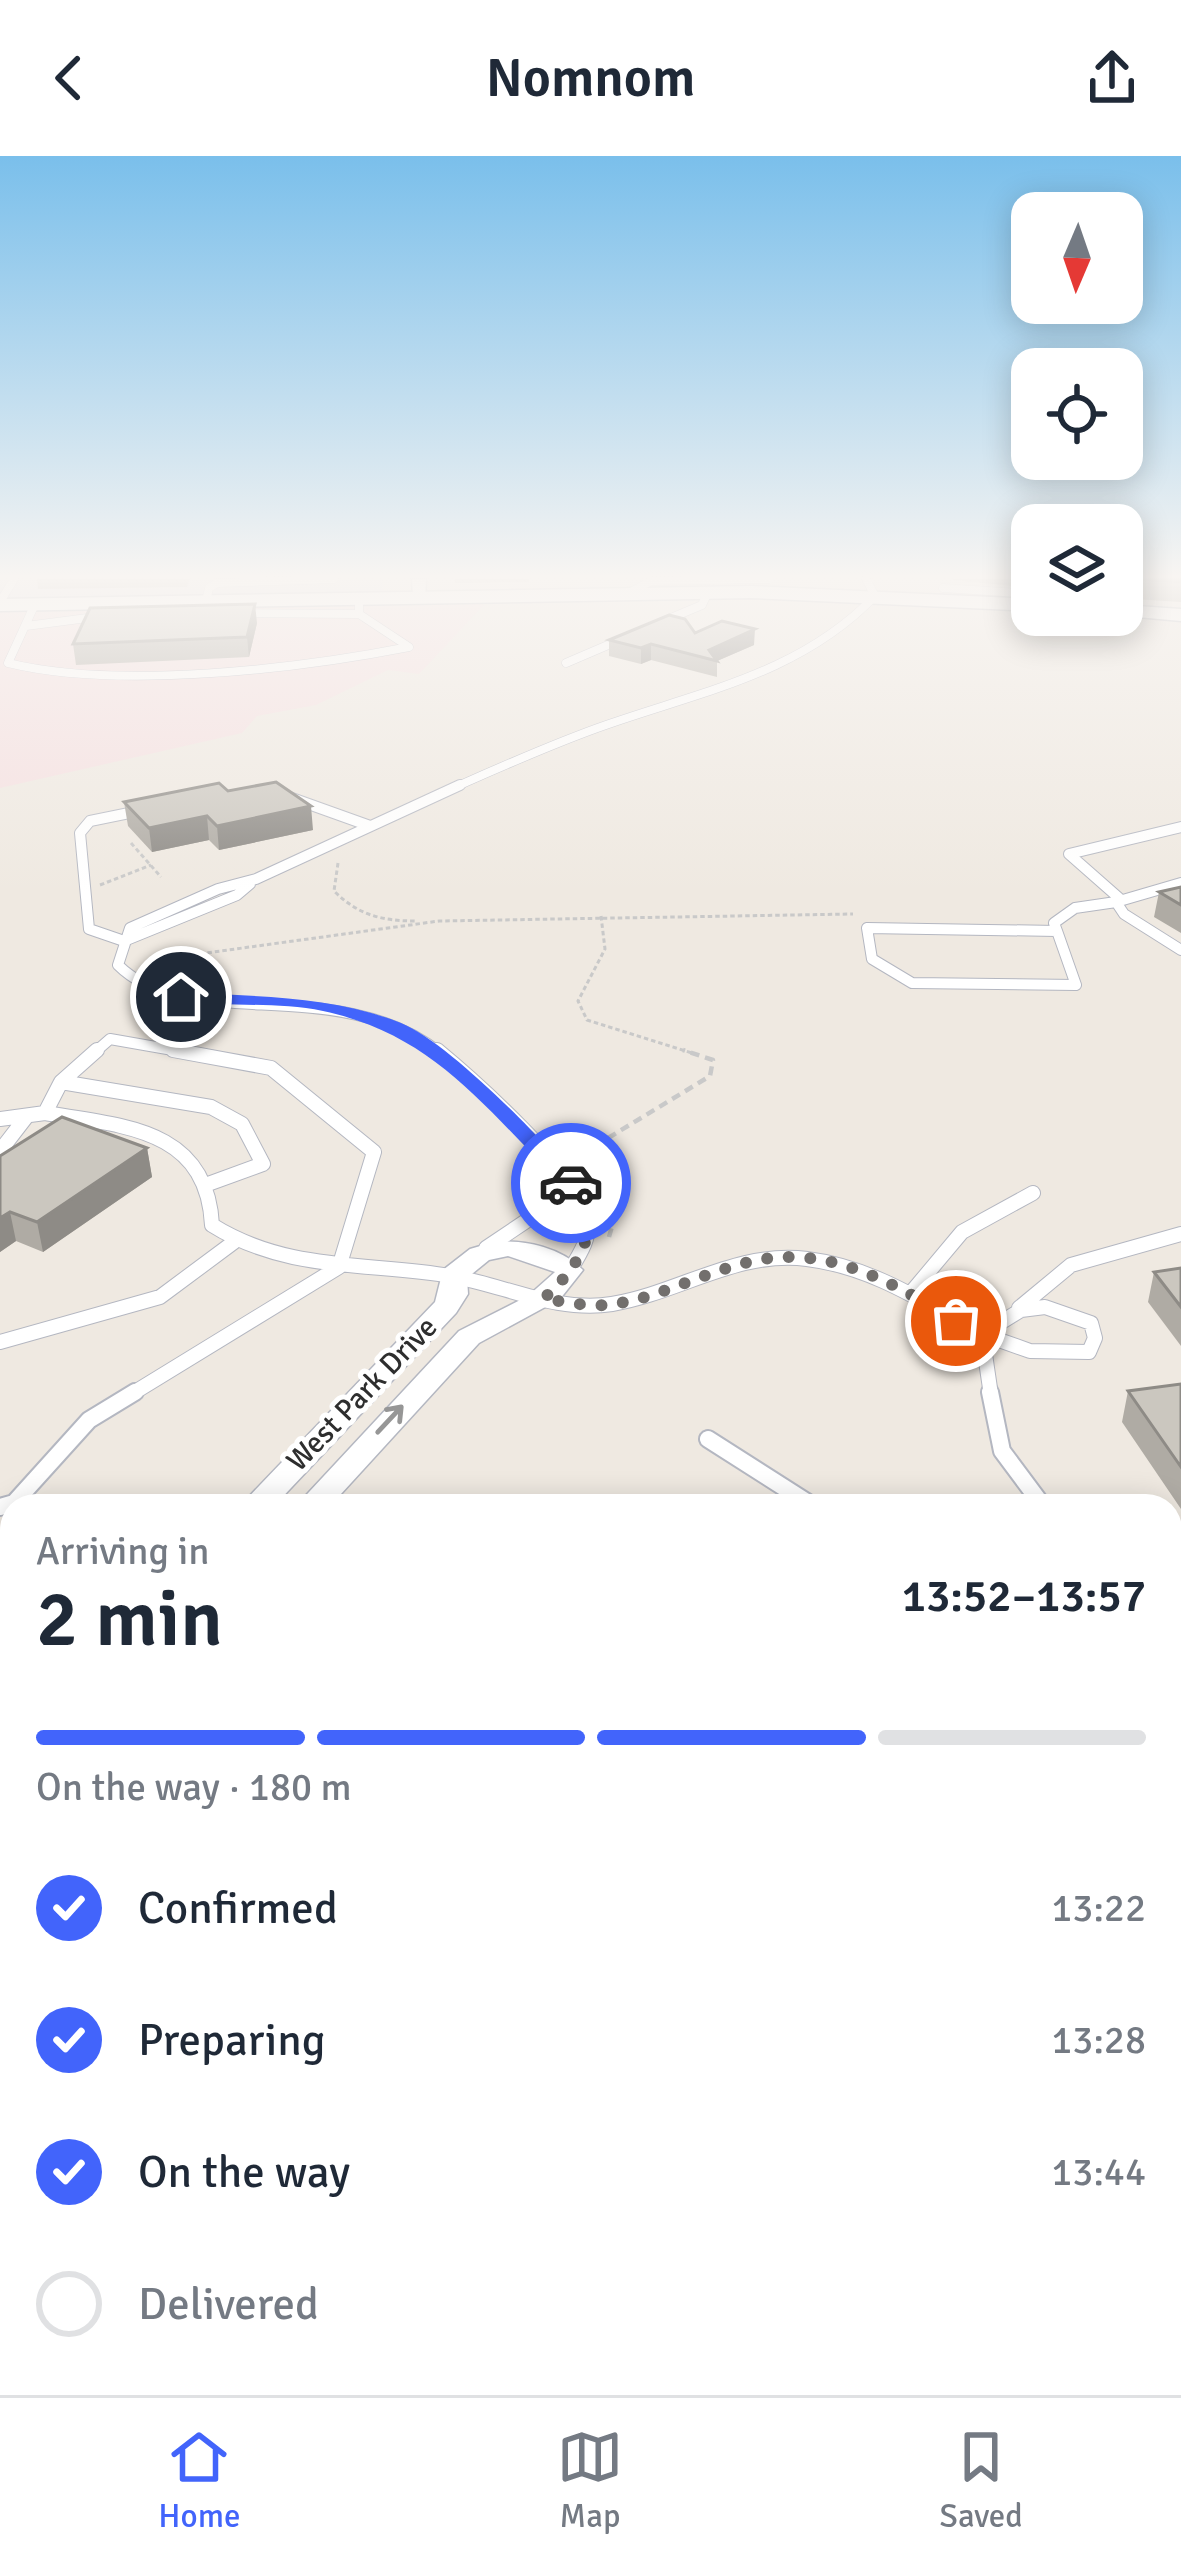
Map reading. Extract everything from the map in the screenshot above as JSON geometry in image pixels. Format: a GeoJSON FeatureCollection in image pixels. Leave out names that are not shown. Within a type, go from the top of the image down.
{"type":"FeatureCollection","features":[{"type":"Feature","properties":{"kind":"street"},"geometry":{"type":"LineString","coordinates":[[486,1248],[516,1247],[572,1267]]}},
{"type":"Feature","properties":{"kind":"street","name":"West Park Drive"},"geometry":{"type":"LineString","coordinates":[[267,1494],[446,1307],[454,1294],[453,1276],[486,1248]]}},
{"type":"Feature","properties":{"kind":"street","name":"West Park Drive"},"geometry":{"type":"LineString","coordinates":[[323,1494],[469,1337],[495,1317],[543,1299],[572,1267]]}},
{"type":"Feature","properties":{"kind":"lane"},"geometry":{"type":"LineString","coordinates":[[160,806],[90,821],[80,833],[89,929],[124,941],[237,896],[256,879],[574,736],[728,683]]}},
{"type":"Feature","properties":{"kind":"lane"},"geometry":{"type":"LineString","coordinates":[[274,792],[370,826]]}},
{"type":"Feature","properties":{"kind":"lane"},"geometry":{"type":"LineString","coordinates":[[1181,827],[1069,854],[1118,900],[1124,914],[1181,950]]}},
{"type":"Feature","properties":{"kind":"lane"},"geometry":{"type":"LineString","coordinates":[[1057,932],[867,928],[872,959],[912,983],[1076,986],[1057,932],[1058,915],[1181,883]]}},
{"type":"Feature","properties":{"kind":"lane"},"geometry":{"type":"LineString","coordinates":[[124,941],[118,965],[127,979],[153,993],[320,1006],[395,1027],[430,1045],[582,1195],[588,1213],[584,1250],[572,1267]]}},
{"type":"Feature","properties":{"kind":"lane"},"geometry":{"type":"LineString","coordinates":[[21,1494],[89,1420],[339,1267],[374,1152],[271,1068],[110,1039],[61,1082],[45,1113]]}},
{"type":"Feature","properties":{"kind":"lane"},"geometry":{"type":"LineString","coordinates":[[61,1082],[211,1107],[242,1124],[263,1164],[208,1184]]}},
{"type":"Feature","properties":{"kind":"lane"},"geometry":{"type":"LineString","coordinates":[[0,1119],[45,1113],[153,1136],[196,1165],[208,1184],[212,1225],[234,1242],[160,1298],[0,1342]]}},
{"type":"Feature","properties":{"kind":"lane"},"geometry":{"type":"LineString","coordinates":[[0,1151],[28,1116]]}},
{"type":"Feature","properties":{"kind":"lane","name":"West Park Drive"},"geometry":{"type":"LineString","coordinates":[[486,1248],[547,1208],[561,1172]]}},
{"type":"Feature","properties":{"kind":"lane"},"geometry":{"type":"LineString","coordinates":[[910,1294],[951,1239],[977,1219],[1033,1193]]}},
{"type":"Feature","properties":{"kind":"lane"},"geometry":{"type":"LineString","coordinates":[[1034,1494],[1002,1451],[980,1336],[1019,1308],[1033,1288],[1068,1265],[1122,1244],[1181,1234]]}},
{"type":"Feature","properties":{"kind":"lane","name":"West Park Drive"},"geometry":{"type":"LineString","coordinates":[[234,1242],[306,1266],[453,1276],[543,1299],[608,1305],[752,1261],[794,1257],[838,1264],[910,1294],[980,1336],[1016,1351],[1089,1352],[1095,1337],[1090,1323],[1052,1307],[1019,1308]]}},
{"type":"Feature","properties":{"kind":"lane"},"geometry":{"type":"LineString","coordinates":[[708,1439],[794,1494]]}},
{"type":"Feature","properties":{"kind":"path"},"geometry":{"type":"LineString","coordinates":[[357,832],[334,875],[334,891],[353,912],[384,921],[864,914]]}},
{"type":"Feature","properties":{"kind":"path"},"geometry":{"type":"LineString","coordinates":[[131,843],[161,877]]}},
{"type":"Feature","properties":{"kind":"path"},"geometry":{"type":"LineString","coordinates":[[85,889],[151,865]]}},
{"type":"Feature","properties":{"kind":"path"},"geometry":{"type":"LineString","coordinates":[[572,1267],[597,1270],[622,1191],[621,1172],[602,1159],[595,1146],[612,1129],[694,1091],[710,1076],[713,1060],[587,1020],[578,1001],[605,949],[601,915]]}},
{"type":"Feature","properties":{"kind":"path"},"geometry":{"type":"LineString","coordinates":[[118,965],[439,921]]}},
{"type":"Feature","properties":{"kind":"shaded area"},"geometry":{"type":"Polygon","coordinates":[[[0,683],[360,683],[316,705],[257,716],[242,733],[0,788],[0,683]]]}},
{"type":"Feature","properties":{"kind":"building"},"geometry":{"type":"Polygon","coordinates":[[[276,782],[311,806],[217,826],[207,816],[149,828],[124,802],[219,783],[228,791],[276,782]]]}},
{"type":"Feature","properties":{"kind":"building"},"geometry":{"type":"Polygon","coordinates":[[[1181,887],[1181,905],[1159,892],[1181,887]]]}},
{"type":"Feature","properties":{"kind":"building"},"geometry":{"type":"Polygon","coordinates":[[[62,1117],[147,1148],[37,1222],[10,1212],[0,1218],[0,1156],[62,1117]]]}},
{"type":"Feature","properties":{"kind":"building"},"geometry":{"type":"Polygon","coordinates":[[[1181,1268],[1181,1307],[1154,1272],[1181,1268]]]}},
{"type":"Feature","properties":{"kind":"building"},"geometry":{"type":"Polygon","coordinates":[[[1181,1384],[1181,1467],[1128,1391],[1181,1384]]]}},
{"type":"Feature","properties":{"kind":"way so far"},"geometry":{"type":"LineString","coordinates":[[571,1183],[582,1195],[589,1232],[565,1281],[543,1299],[608,1305],[752,1261],[794,1257],[838,1264],[889,1281],[956,1321]]}},
{"type":"Feature","properties":{"kind":"route"},"geometry":{"type":"LineString","coordinates":[[181,997],[320,1006],[395,1027],[430,1045],[571,1183]]}}]}
